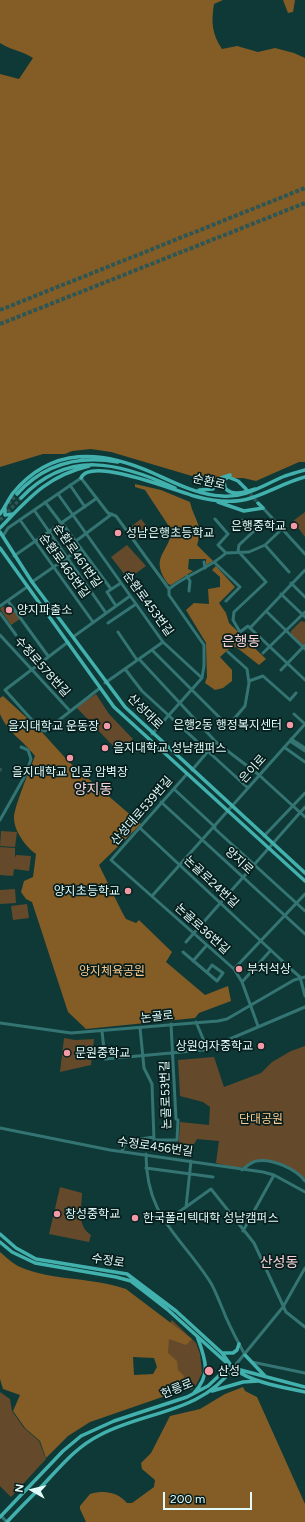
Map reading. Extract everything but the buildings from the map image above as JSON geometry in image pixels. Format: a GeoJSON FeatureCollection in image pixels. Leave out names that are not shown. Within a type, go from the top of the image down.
{"type":"FeatureCollection","features":[{"type":"Feature","properties":{"kind":"main road"},"geometry":{"type":"LineString","coordinates":[[0,514],[6,502],[29,476],[39,469],[60,459],[80,455],[114,459],[131,464]]}},
{"type":"Feature","properties":{"kind":"main road"},"geometry":{"type":"LineString","coordinates":[[17,494],[42,472],[67,462],[100,460],[131,464]]}},
{"type":"Feature","properties":{"kind":"main road","name":"순환로"},"geometry":{"type":"LineString","coordinates":[[131,464],[192,490],[216,496],[231,496],[250,493],[286,476],[305,470]]}},
{"type":"Feature","properties":{"kind":"main road"},"geometry":{"type":"LineString","coordinates":[[0,528],[30,496],[52,480],[69,472],[96,465]]}},
{"type":"Feature","properties":{"kind":"main road"},"geometry":{"type":"LineString","coordinates":[[21,498],[37,483],[63,469],[75,466],[96,465],[111,466],[152,477],[183,492]]}},
{"type":"Feature","properties":{"kind":"main road"},"geometry":{"type":"LineString","coordinates":[[81,478],[85,474],[102,470],[112,471],[127,474],[183,492]]}},
{"type":"Feature","properties":{"kind":"main road"},"geometry":{"type":"LineString","coordinates":[[192,490],[213,489],[221,478],[229,475],[237,478],[247,489],[238,481],[230,477],[225,478],[223,482],[226,490],[233,493],[262,487]]}},
{"type":"Feature","properties":{"kind":"main road","name":"순환로"},"geometry":{"type":"LineString","coordinates":[[183,492],[211,500],[238,501],[251,498],[285,483],[305,477]]}},
{"type":"Feature","properties":{"kind":"main road"},"geometry":{"type":"LineString","coordinates":[[211,500],[244,511],[263,508]]}},
{"type":"Feature","properties":{"kind":"main road"},"geometry":{"type":"LineString","coordinates":[[6,502],[5,515],[14,513]]}},
{"type":"Feature","properties":{"kind":"main road"},"geometry":{"type":"LineString","coordinates":[[258,502],[263,508]]}},
{"type":"Feature","properties":{"kind":"main road","name":"산성대로"},"geometry":{"type":"LineString","coordinates":[[0,532],[32,582],[75,635],[105,683],[125,707],[152,734],[305,873]]}},
{"type":"Feature","properties":{"kind":"main road","name":"산성대로"},"geometry":{"type":"LineString","coordinates":[[0,548],[100,688],[123,717],[305,881]]}},
{"type":"Feature","properties":{"kind":"main road","name":"수정로"},"geometry":{"type":"LineString","coordinates":[[0,1234],[16,1248],[36,1259],[132,1276],[176,1311],[222,1353],[233,1368],[305,1387]]}},
{"type":"Feature","properties":{"kind":"main road","name":"수정로"},"geometry":{"type":"LineString","coordinates":[[0,1242],[12,1252],[35,1263],[131,1281],[242,1374],[262,1381],[305,1392]]}},
{"type":"Feature","properties":{"kind":"main road"},"geometry":{"type":"LineString","coordinates":[[131,1281],[132,1276]]}},
{"type":"Feature","properties":{"kind":"main road"},"geometry":{"type":"LineString","coordinates":[[187,1397],[194,1393],[205,1374],[206,1359],[196,1335]]}},
{"type":"Feature","properties":{"kind":"main road"},"geometry":{"type":"LineString","coordinates":[[222,1353],[233,1353],[237,1350],[239,1344]]}},
{"type":"Feature","properties":{"kind":"main road"},"geometry":{"type":"LineString","coordinates":[[245,1354],[266,1377]]}},
{"type":"Feature","properties":{"kind":"main road","name":"헌릉로"},"geometry":{"type":"LineString","coordinates":[[7,1522],[66,1460],[82,1446],[100,1434],[195,1401],[211,1391],[228,1375],[233,1368]]}},
{"type":"Feature","properties":{"kind":"main road","name":"헌릉로"},"geometry":{"type":"LineString","coordinates":[[0,1517],[63,1451],[81,1436],[114,1421],[187,1397],[208,1386],[224,1370],[233,1368]]}},
{"type":"Feature","properties":{"kind":"main road"},"geometry":{"type":"LineString","coordinates":[[211,1391],[243,1382],[262,1381]]}},
{"type":"Feature","properties":{"kind":"street"},"geometry":{"type":"LineString","coordinates":[[3,536],[8,528],[81,478],[108,513],[116,516],[169,589],[169,595],[204,645],[204,666],[202,678],[152,734]]}},
{"type":"Feature","properties":{"kind":"street"},"geometry":{"type":"LineString","coordinates":[[70,485],[84,507]]}},
{"type":"Feature","properties":{"kind":"street","name":"순환로453번길"},"geometry":{"type":"LineString","coordinates":[[58,494],[163,642],[202,678]]}},
{"type":"Feature","properties":{"kind":"street"},"geometry":{"type":"LineString","coordinates":[[14,556],[97,498]]}},
{"type":"Feature","properties":{"kind":"street"},"geometry":{"type":"LineString","coordinates":[[45,502],[111,589]]}},
{"type":"Feature","properties":{"kind":"street"},"geometry":{"type":"LineString","coordinates":[[263,508],[305,554]]}},
{"type":"Feature","properties":{"kind":"street","name":"순환로461번길"},"geometry":{"type":"LineString","coordinates":[[34,510],[105,614],[109,623],[136,604]]}},
{"type":"Feature","properties":{"kind":"street"},"geometry":{"type":"LineString","coordinates":[[76,541],[112,514]]}},
{"type":"Feature","properties":{"kind":"street"},"geometry":{"type":"LineString","coordinates":[[215,519],[228,534],[218,545],[226,553]]}},
{"type":"Feature","properties":{"kind":"street","name":"순환로465번길"},"geometry":{"type":"LineString","coordinates":[[20,520],[93,622]]}},
{"type":"Feature","properties":{"kind":"street"},"geometry":{"type":"LineString","coordinates":[[238,551],[239,545],[254,531],[243,520]]}},
{"type":"Feature","properties":{"kind":"street"},"geometry":{"type":"LineString","coordinates":[[169,589],[187,576],[215,563],[226,553],[238,551],[249,552],[265,545],[282,529]]}},
{"type":"Feature","properties":{"kind":"street"},"geometry":{"type":"LineString","coordinates":[[265,545],[289,572]]}},
{"type":"Feature","properties":{"kind":"street"},"geometry":{"type":"LineString","coordinates":[[32,582],[81,548]]}},
{"type":"Feature","properties":{"kind":"street"},"geometry":{"type":"LineString","coordinates":[[238,551],[266,582],[234,612],[234,620],[240,632],[248,626],[305,680]]}},
{"type":"Feature","properties":{"kind":"street"},"geometry":{"type":"LineString","coordinates":[[204,562],[205,568]]}},
{"type":"Feature","properties":{"kind":"street"},"geometry":{"type":"LineString","coordinates":[[215,563],[240,587],[226,601]]}},
{"type":"Feature","properties":{"kind":"street"},"geometry":{"type":"LineString","coordinates":[[250,628],[291,583],[305,570]]}},
{"type":"Feature","properties":{"kind":"street"},"geometry":{"type":"LineString","coordinates":[[187,576],[190,581],[190,591]]}},
{"type":"Feature","properties":{"kind":"street"},"geometry":{"type":"LineString","coordinates":[[116,606],[107,592],[121,583]]}},
{"type":"Feature","properties":{"kind":"street"},"geometry":{"type":"LineString","coordinates":[[291,583],[305,597]]}},
{"type":"Feature","properties":{"kind":"street"},"geometry":{"type":"LineString","coordinates":[[0,606],[28,586]]}},
{"type":"Feature","properties":{"kind":"street"},"geometry":{"type":"LineString","coordinates":[[263,653],[304,614],[281,594]]}},
{"type":"Feature","properties":{"kind":"street"},"geometry":{"type":"LineString","coordinates":[[75,635],[130,596]]}},
{"type":"Feature","properties":{"kind":"street"},"geometry":{"type":"LineString","coordinates":[[8,601],[48,656]]}},
{"type":"Feature","properties":{"kind":"street"},"geometry":{"type":"LineString","coordinates":[[266,611],[304,647],[281,670]]}},
{"type":"Feature","properties":{"kind":"street"},"geometry":{"type":"LineString","coordinates":[[0,613],[16,635]]}},
{"type":"Feature","properties":{"kind":"street"},"geometry":{"type":"LineString","coordinates":[[118,632],[138,660],[156,677],[216,742],[259,775],[305,817]]}},
{"type":"Feature","properties":{"kind":"street","name":"수정로578번길"},"geometry":{"type":"LineString","coordinates":[[0,635],[70,711]]}},
{"type":"Feature","properties":{"kind":"street"},"geometry":{"type":"LineString","coordinates":[[68,642],[5,690],[40,729],[45,731],[100,688]]}},
{"type":"Feature","properties":{"kind":"street"},"geometry":{"type":"LineString","coordinates":[[105,683],[163,642]]}},
{"type":"Feature","properties":{"kind":"street"},"geometry":{"type":"LineString","coordinates":[[152,650],[228,726],[245,706],[249,681],[244,666],[228,652]]}},
{"type":"Feature","properties":{"kind":"street"},"geometry":{"type":"LineString","coordinates":[[125,669],[142,691],[248,788]]}},
{"type":"Feature","properties":{"kind":"street"},"geometry":{"type":"LineString","coordinates":[[249,681],[263,676],[290,700],[296,693]]}},
{"type":"Feature","properties":{"kind":"street"},"geometry":{"type":"LineString","coordinates":[[294,714],[305,724]]}},
{"type":"Feature","properties":{"kind":"street","name":"은이로"},"geometry":{"type":"LineString","coordinates":[[152,896],[215,828],[229,812],[232,806],[305,724]]}},
{"type":"Feature","properties":{"kind":"street"},"geometry":{"type":"LineString","coordinates":[[291,740],[305,748]]}},
{"type":"Feature","properties":{"kind":"street"},"geometry":{"type":"LineString","coordinates":[[291,740],[305,751]]}},
{"type":"Feature","properties":{"kind":"street"},"geometry":{"type":"LineString","coordinates":[[192,770],[216,742]]}},
{"type":"Feature","properties":{"kind":"street"},"geometry":{"type":"LineString","coordinates":[[0,820],[2,814],[26,774],[31,759],[28,750],[21,747]]}},
{"type":"Feature","properties":{"kind":"street"},"geometry":{"type":"LineString","coordinates":[[284,747],[305,762]]}},
{"type":"Feature","properties":{"kind":"street","name":"산성대로539번길"},"geometry":{"type":"LineString","coordinates":[[111,860],[187,774]]}},
{"type":"Feature","properties":{"kind":"street"},"geometry":{"type":"LineString","coordinates":[[174,789],[254,866],[305,911]]}},
{"type":"Feature","properties":{"kind":"street"},"geometry":{"type":"LineString","coordinates":[[264,836],[305,793]]}},
{"type":"Feature","properties":{"kind":"street","name":"양지로"},"geometry":{"type":"LineString","coordinates":[[162,802],[305,934]]}},
{"type":"Feature","properties":{"kind":"street"},"geometry":{"type":"LineString","coordinates":[[186,942],[270,849],[305,807]]}},
{"type":"Feature","properties":{"kind":"street","name":"논골로24번길"},"geometry":{"type":"LineString","coordinates":[[140,828],[300,978]]}},
{"type":"Feature","properties":{"kind":"street","name":"논골로36번길"},"geometry":{"type":"LineString","coordinates":[[111,860],[234,969],[242,982],[249,1006],[258,1026]]}},
{"type":"Feature","properties":{"kind":"street"},"geometry":{"type":"LineString","coordinates":[[234,969],[305,894]]}},
{"type":"Feature","properties":{"kind":"street"},"geometry":{"type":"LineString","coordinates":[[194,961],[207,945]]}},
{"type":"Feature","properties":{"kind":"street"},"geometry":{"type":"LineString","coordinates":[[242,982],[271,950]]}},
{"type":"Feature","properties":{"kind":"street"},"geometry":{"type":"LineString","coordinates":[[183,952],[217,981],[223,973],[212,965],[207,972]]}},
{"type":"Feature","properties":{"kind":"street","name":"논골로"},"geometry":{"type":"LineString","coordinates":[[0,1023],[71,1033],[227,1019],[300,978],[305,977]]}},
{"type":"Feature","properties":{"kind":"street"},"geometry":{"type":"LineString","coordinates":[[300,978],[305,996]]}},
{"type":"Feature","properties":{"kind":"street"},"geometry":{"type":"LineString","coordinates":[[174,1052],[204,1050],[305,1007]]}},
{"type":"Feature","properties":{"kind":"street"},"geometry":{"type":"LineString","coordinates":[[196,1022],[207,1048]]}},
{"type":"Feature","properties":{"kind":"street","name":"논골로53번길"},"geometry":{"type":"LineString","coordinates":[[154,1139],[177,1140],[178,1120],[176,1112],[174,1052],[171,1024]]}},
{"type":"Feature","properties":{"kind":"street"},"geometry":{"type":"LineString","coordinates":[[122,1151],[126,1141],[154,1139],[152,1084],[144,1068],[140,1028]]}},
{"type":"Feature","properties":{"kind":"street","name":"논골로53번길"},"geometry":{"type":"LineString","coordinates":[[102,1031],[105,1059],[174,1052]]}},
{"type":"Feature","properties":{"kind":"street","name":"수정로456번길"},"geometry":{"type":"LineString","coordinates":[[0,1128],[122,1151],[274,1175],[305,1192]]}},
{"type":"Feature","properties":{"kind":"street"},"geometry":{"type":"LineString","coordinates":[[146,1154],[146,1168],[154,1202],[165,1222],[210,1281],[245,1354]]}},
{"type":"Feature","properties":{"kind":"street"},"geometry":{"type":"LineString","coordinates":[[186,1207],[191,1161]]}},
{"type":"Feature","properties":{"kind":"street"},"geometry":{"type":"LineString","coordinates":[[242,1170],[257,1161],[272,1162],[289,1168],[305,1181]]}},
{"type":"Feature","properties":{"kind":"street"},"geometry":{"type":"LineString","coordinates":[[146,1168],[213,1177]]}},
{"type":"Feature","properties":{"kind":"street"},"geometry":{"type":"LineString","coordinates":[[243,1231],[274,1175]]}},
{"type":"Feature","properties":{"kind":"street"},"geometry":{"type":"LineString","coordinates":[[165,1222],[211,1189],[254,1243],[286,1312],[305,1327]]}},
{"type":"Feature","properties":{"kind":"street"},"geometry":{"type":"LineString","coordinates":[[233,1368],[283,1307],[305,1268]]}},
{"type":"Feature","properties":{"kind":"street"},"geometry":{"type":"LineString","coordinates":[[250,1361],[305,1373]]}},
{"type":"Feature","properties":{"kind":"street"},"geometry":{"type":"LineString","coordinates":[[0,1517],[7,1522]]}},
{"type":"Feature","properties":{"kind":"green space"},"geometry":{"type":"Polygon","coordinates":[[[0,0],[223,0],[214,4],[213,17],[214,33],[222,49],[237,46],[258,52],[275,48],[294,53],[305,58],[305,462],[299,462],[256,481],[243,478],[202,479],[111,452],[91,449],[72,451],[65,454],[43,454],[0,467],[0,74],[19,79],[33,58],[0,43],[0,0]]]}},
{"type":"Feature","properties":{"kind":"green space"},"geometry":{"type":"Polygon","coordinates":[[[283,0],[295,0],[293,12],[288,13],[283,0]]]}},
{"type":"Feature","properties":{"kind":"green space"},"geometry":{"type":"Polygon","coordinates":[[[135,484],[161,490],[190,502],[199,527],[199,538],[197,545],[213,561],[206,565],[206,559],[189,559],[188,569],[193,571],[171,585],[168,584],[160,568],[160,561],[172,531],[145,490],[135,487],[135,484]]]}},
{"type":"Feature","properties":{"kind":"green space"},"geometry":{"type":"Polygon","coordinates":[[[305,512],[305,537],[293,521],[305,512]]]}},
{"type":"Feature","properties":{"kind":"green space"},"geometry":{"type":"Polygon","coordinates":[[[141,519],[150,530],[137,539],[129,528],[141,519]]]}},
{"type":"Feature","properties":{"kind":"green space"},"geometry":{"type":"Polygon","coordinates":[[[127,545],[146,566],[128,579],[111,557],[127,545]]]}},
{"type":"Feature","properties":{"kind":"green space"},"geometry":{"type":"Polygon","coordinates":[[[216,566],[235,587],[219,603],[226,613],[229,623],[266,659],[259,665],[236,647],[229,649],[220,657],[232,670],[232,681],[223,688],[215,690],[205,683],[207,677],[206,643],[186,610],[194,603],[209,604],[208,589],[220,587],[220,577],[212,570],[216,566]]]}},
{"type":"Feature","properties":{"kind":"green space"},"geometry":{"type":"Polygon","coordinates":[[[3,606],[8,613],[13,610],[20,619],[11,625],[0,609],[3,606]]]}},
{"type":"Feature","properties":{"kind":"green space"},"geometry":{"type":"Polygon","coordinates":[[[301,621],[305,622],[305,643],[303,646],[291,634],[291,631],[301,621]]]}},
{"type":"Feature","properties":{"kind":"green space","name":"을지대학교 운동장"},"geometry":{"type":"Polygon","coordinates":[[[96,694],[109,714],[133,739],[123,750],[115,748],[76,707],[96,694]]]}},
{"type":"Feature","properties":{"kind":"green space","name":"양지체육공원"},"geometry":{"type":"Polygon","coordinates":[[[3,696],[40,730],[69,762],[141,824],[99,865],[126,919],[136,923],[139,920],[172,952],[166,962],[205,995],[228,986],[231,1001],[199,1013],[195,1018],[86,1029],[68,1012],[32,902],[26,899],[21,892],[24,881],[33,877],[36,854],[28,847],[18,833],[14,813],[35,756],[11,731],[3,720],[0,714],[0,698],[3,696]]]}},
{"type":"Feature","properties":{"kind":"green space"},"geometry":{"type":"Polygon","coordinates":[[[1,831],[17,832],[15,847],[0,846],[1,831]]]}},
{"type":"Feature","properties":{"kind":"green space"},"geometry":{"type":"Polygon","coordinates":[[[0,847],[15,848],[15,858],[16,855],[31,856],[29,871],[14,869],[13,876],[0,875],[0,847]]]}},
{"type":"Feature","properties":{"kind":"green space"},"geometry":{"type":"Polygon","coordinates":[[[15,889],[16,903],[0,904],[0,890],[15,889]]]}},
{"type":"Feature","properties":{"kind":"green space"},"geometry":{"type":"Polygon","coordinates":[[[27,904],[29,918],[13,920],[11,906],[27,904]]]}},
{"type":"Feature","properties":{"kind":"green space"},"geometry":{"type":"Polygon","coordinates":[[[64,1038],[75,1040],[94,1039],[91,1065],[60,1072],[64,1038]]]}},
{"type":"Feature","properties":{"kind":"green space","name":"단대공원"},"geometry":{"type":"Polygon","coordinates":[[[305,1046],[305,1180],[289,1169],[271,1161],[256,1161],[239,1168],[216,1163],[219,1141],[197,1139],[187,1156],[178,1154],[180,1122],[209,1125],[210,1107],[203,1102],[180,1096],[178,1060],[214,1057],[224,1087],[261,1073],[272,1062],[291,1051],[305,1046]]]}},
{"type":"Feature","properties":{"kind":"green space"},"geometry":{"type":"Polygon","coordinates":[[[60,1187],[82,1193],[81,1216],[83,1226],[91,1235],[89,1242],[49,1234],[60,1187]]]}},
{"type":"Feature","properties":{"kind":"green space"},"geometry":{"type":"Polygon","coordinates":[[[0,1252],[17,1266],[46,1275],[100,1282],[126,1289],[192,1339],[186,1345],[169,1339],[168,1353],[177,1361],[178,1370],[184,1376],[182,1384],[171,1388],[171,1394],[90,1422],[68,1436],[46,1458],[40,1441],[25,1428],[13,1411],[20,1395],[3,1389],[0,1379],[0,1252]],[[133,1357],[134,1375],[153,1374],[157,1367],[154,1358],[133,1357]]]}},
{"type":"Feature","properties":{"kind":"green space"},"geometry":{"type":"Polygon","coordinates":[[[172,1320],[196,1343],[200,1354],[202,1373],[196,1385],[191,1390],[166,1359],[162,1335],[172,1320]]]}},
{"type":"Feature","properties":{"kind":"green space"},"geometry":{"type":"Polygon","coordinates":[[[243,1387],[245,1391],[257,1397],[305,1504],[305,1522],[86,1522],[80,1506],[90,1494],[106,1492],[119,1496],[127,1503],[132,1503],[154,1487],[155,1480],[142,1469],[141,1463],[151,1453],[170,1416],[200,1409],[225,1394],[243,1387]]]}},
{"type":"Feature","properties":{"kind":"green space"},"geometry":{"type":"Polygon","coordinates":[[[0,1392],[10,1399],[12,1411],[24,1428],[39,1441],[46,1459],[11,1497],[0,1486],[0,1392]]]}},
{"type":"Feature","properties":{"kind":"tunnel"},"geometry":{"type":"LineString","coordinates":[[0,310],[305,188]]}},
{"type":"Feature","properties":{"kind":"tunnel"},"geometry":{"type":"LineString","coordinates":[[0,324],[305,203]]}},
{"type":"Feature","properties":{"kind":"tunnel"},"geometry":{"type":"LineString","coordinates":[[247,490],[258,503]]}},
{"type":"Feature","properties":{"kind":"tunnel"},"geometry":{"type":"LineString","coordinates":[[5,508],[17,494]]}},
{"type":"Feature","properties":{"kind":"tunnel"},"geometry":{"type":"LineString","coordinates":[[0,520],[21,498]]}},
{"type":"Feature","properties":{"kind":"tunnel"},"geometry":{"type":"LineString","coordinates":[[0,768],[0,773]]}},
{"type":"Feature","properties":{"kind":"place","name":"은행중학교"},"geometry":{"type":"Point","coordinates":[294,526]}},
{"type":"Feature","properties":{"kind":"place","name":"성남은행초등학교"},"geometry":{"type":"Point","coordinates":[118,533]}},
{"type":"Feature","properties":{"kind":"place","name":"양지파출소"},"geometry":{"type":"Point","coordinates":[9,610]}},
{"type":"Feature","properties":{"kind":"place","name":"은행2동 행정복지센터"},"geometry":{"type":"Point","coordinates":[290,725]}},
{"type":"Feature","properties":{"kind":"place","name":"을지대학교 운동장"},"geometry":{"type":"Point","coordinates":[107,726]}},
{"type":"Feature","properties":{"kind":"place","name":"을지대학교 성남캠퍼스"},"geometry":{"type":"Point","coordinates":[105,748]}},
{"type":"Feature","properties":{"kind":"place","name":"을지대학교 인공 암벽장"},"geometry":{"type":"Point","coordinates":[70,758]}},
{"type":"Feature","properties":{"kind":"place","name":"양지초등학교"},"geometry":{"type":"Point","coordinates":[128,891]}},
{"type":"Feature","properties":{"kind":"place","name":"부처석상"},"geometry":{"type":"Point","coordinates":[239,969]}},
{"type":"Feature","properties":{"kind":"place","name":"상원여자중학교"},"geometry":{"type":"Point","coordinates":[261,1046]}},
{"type":"Feature","properties":{"kind":"place","name":"문원중학교"},"geometry":{"type":"Point","coordinates":[67,1053]}},
{"type":"Feature","properties":{"kind":"place","name":"창성중학교"},"geometry":{"type":"Point","coordinates":[57,1214]}},
{"type":"Feature","properties":{"kind":"place","name":"한국폴리텍대학 성남캠퍼스"},"geometry":{"type":"Point","coordinates":[135,1218]}},
{"type":"Feature","properties":{"kind":"place","name":"산성"},"geometry":{"type":"Point","coordinates":[209,1371]}},
{"type":"Feature","properties":{"kind":"district","name":"은행동"},"geometry":{"type":"Point","coordinates":[241,642]}},
{"type":"Feature","properties":{"kind":"district","name":"양지동"},"geometry":{"type":"Point","coordinates":[93,790]}},
{"type":"Feature","properties":{"kind":"district","name":"산성동"},"geometry":{"type":"Point","coordinates":[279,1263]}}]}
